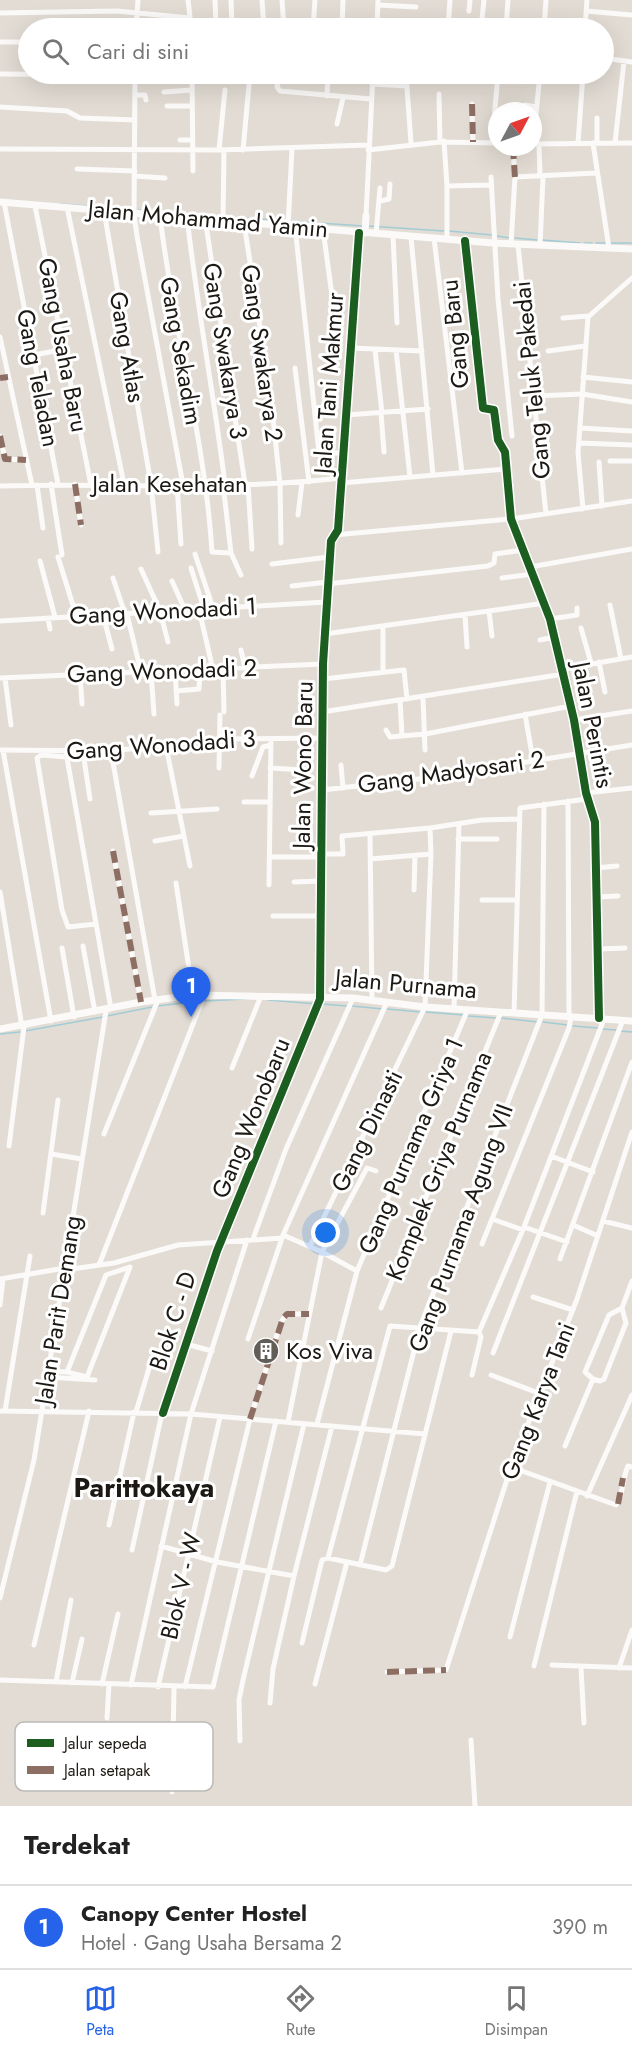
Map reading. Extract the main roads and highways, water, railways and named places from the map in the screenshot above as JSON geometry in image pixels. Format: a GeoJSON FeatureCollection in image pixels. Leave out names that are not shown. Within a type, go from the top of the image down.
{"type":"FeatureCollection","features":[{"type":"Feature","properties":{"kind":"waterway"},"geometry":{"type":"LineString","coordinates":[[60,204],[131,209]]}},
{"type":"Feature","properties":{"kind":"waterway"},"geometry":{"type":"LineString","coordinates":[[138,210],[220,216]]}},
{"type":"Feature","properties":{"kind":"waterway"},"geometry":{"type":"LineString","coordinates":[[227,217],[275,220]]}},
{"type":"Feature","properties":{"kind":"waterway"},"geometry":{"type":"LineString","coordinates":[[279,220],[286,221]]}},
{"type":"Feature","properties":{"kind":"waterway"},"geometry":{"type":"LineString","coordinates":[[290,221],[363,226]]}},
{"type":"Feature","properties":{"kind":"waterway"},"geometry":{"type":"LineString","coordinates":[[368,226],[444,231]]}},
{"type":"Feature","properties":{"kind":"waterway"},"geometry":{"type":"LineString","coordinates":[[449,231],[492,235]]}},
{"type":"Feature","properties":{"kind":"waterway"},"geometry":{"type":"LineString","coordinates":[[497,236],[510,238]]}},
{"type":"Feature","properties":{"kind":"waterway"},"geometry":{"type":"LineString","coordinates":[[515,238],[537,240]]}},
{"type":"Feature","properties":{"kind":"waterway"},"geometry":{"type":"LineString","coordinates":[[542,240],[580,243]]}},
{"type":"Feature","properties":{"kind":"waterway"},"geometry":{"type":"LineString","coordinates":[[584,243],[592,243]]}},
{"type":"Feature","properties":{"kind":"waterway"},"geometry":{"type":"LineString","coordinates":[[596,243],[632,243]]}},
{"type":"Feature","properties":{"kind":"waterway"},"geometry":{"type":"LineString","coordinates":[[205,1001],[245,999]]}},
{"type":"Feature","properties":{"kind":"waterway"},"geometry":{"type":"LineString","coordinates":[[268,1000],[317,1004]]}},
{"type":"Feature","properties":{"kind":"waterway"},"geometry":{"type":"LineString","coordinates":[[157,1006],[200,1001]]}},
{"type":"Feature","properties":{"kind":"waterway"},"geometry":{"type":"LineString","coordinates":[[322,1004],[347,1006]]}},
{"type":"Feature","properties":{"kind":"waterway"},"geometry":{"type":"LineString","coordinates":[[352,1006],[383,1009]]}},
{"type":"Feature","properties":{"kind":"waterway"},"geometry":{"type":"LineString","coordinates":[[107,1016],[152,1007]]}},
{"type":"Feature","properties":{"kind":"waterway"},"geometry":{"type":"LineString","coordinates":[[387,1009],[421,1012]]}},
{"type":"Feature","properties":{"kind":"waterway"},"geometry":{"type":"LineString","coordinates":[[426,1012],[463,1015]]}},
{"type":"Feature","properties":{"kind":"waterway"},"geometry":{"type":"LineString","coordinates":[[468,1016],[496,1018]]}},
{"type":"Feature","properties":{"kind":"waterway"},"geometry":{"type":"LineString","coordinates":[[25,1031],[103,1017]]}},
{"type":"Feature","properties":{"kind":"waterway"},"geometry":{"type":"LineString","coordinates":[[501,1018],[538,1022]]}},
{"type":"Feature","properties":{"kind":"waterway"},"geometry":{"type":"LineString","coordinates":[[543,1022],[568,1025]]}},
{"type":"Feature","properties":{"kind":"waterway"},"geometry":{"type":"LineString","coordinates":[[573,1026],[598,1028]]}},
{"type":"Feature","properties":{"kind":"waterway"},"geometry":{"type":"LineString","coordinates":[[602,1029],[616,1030]]}},
{"type":"Feature","properties":{"kind":"waterway"},"geometry":{"type":"LineString","coordinates":[[620,1031],[632,1032]]}},
{"type":"Feature","properties":{"kind":"waterway"},"geometry":{"type":"LineString","coordinates":[[0,1034],[20,1032]]}},
{"type":"Feature","properties":{"kind":"place","name":"Canopy Center Hostel"},"geometry":{"type":"Point","coordinates":[191,1017]}},
{"type":"Feature","properties":{"kind":"place","name":"Kos Viva"},"geometry":{"type":"Point","coordinates":[266,1351]}},
{"type":"Feature","properties":{"kind":"district","name":"Parittokaya"},"geometry":{"type":"Point","coordinates":[144,1488]}}]}
